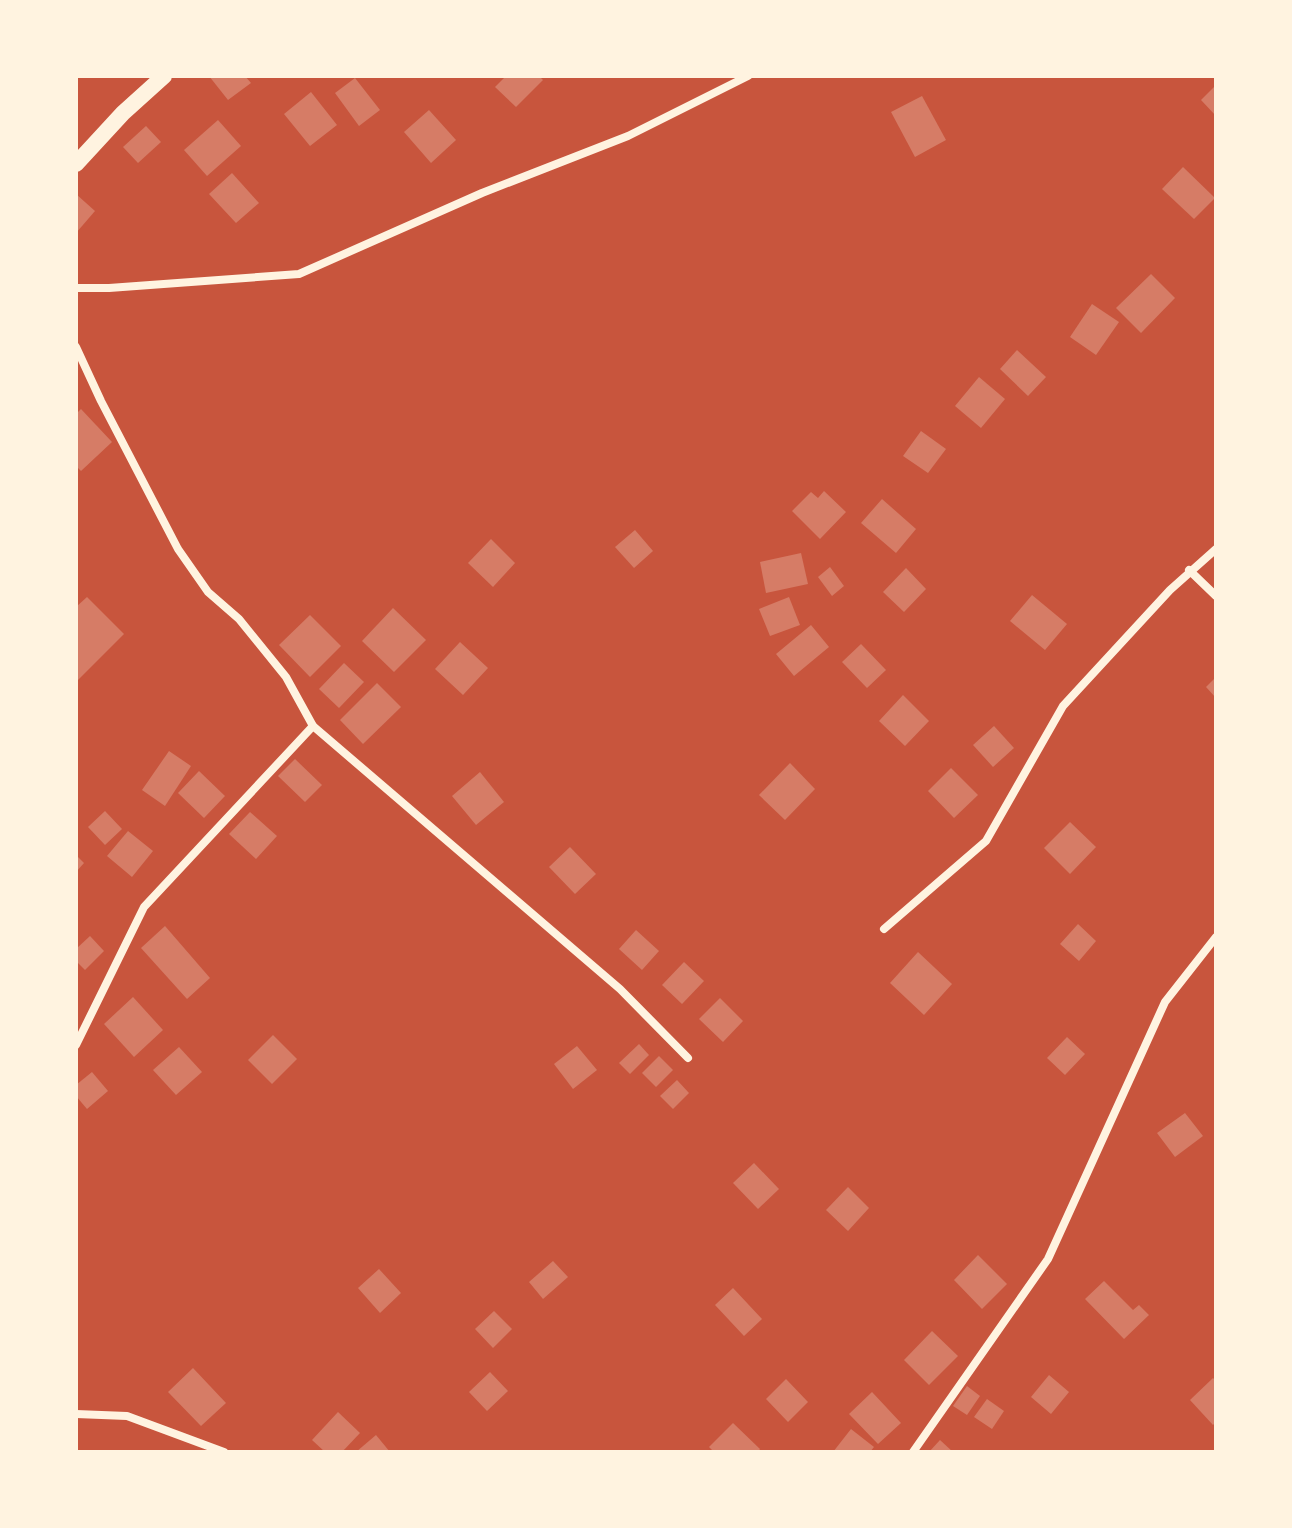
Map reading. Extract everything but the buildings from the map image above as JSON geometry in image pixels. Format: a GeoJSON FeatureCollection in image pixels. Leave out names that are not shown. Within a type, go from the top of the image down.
{"type":"FeatureCollection","features":[{"type":"Feature","properties":{"kind":"main road"},"geometry":{"type":"LineString","coordinates":[[76,164],[123,113],[164,76]]}},
{"type":"Feature","properties":{"kind":"street"},"geometry":{"type":"LineString","coordinates":[[76,288],[299,274],[482,193],[628,136],[748,76]]}},
{"type":"Feature","properties":{"kind":"street"},"geometry":{"type":"LineString","coordinates":[[76,347],[178,549],[208,592],[239,619],[286,677],[313,726],[620,989],[688,1058]]}},
{"type":"Feature","properties":{"kind":"street"},"geometry":{"type":"LineString","coordinates":[[884,929],[986,841],[1063,706],[1189,570],[1216,549]]}},
{"type":"Feature","properties":{"kind":"street"},"geometry":{"type":"LineString","coordinates":[[1189,570],[1216,596]]}},
{"type":"Feature","properties":{"kind":"street"},"geometry":{"type":"LineString","coordinates":[[76,1045],[144,907],[313,726]]}},
{"type":"Feature","properties":{"kind":"street"},"geometry":{"type":"LineString","coordinates":[[913,1452],[1048,1259],[1165,1002],[1216,937]]}},
{"type":"Feature","properties":{"kind":"street"},"geometry":{"type":"LineString","coordinates":[[76,1414],[127,1416],[224,1452]]}}]}
